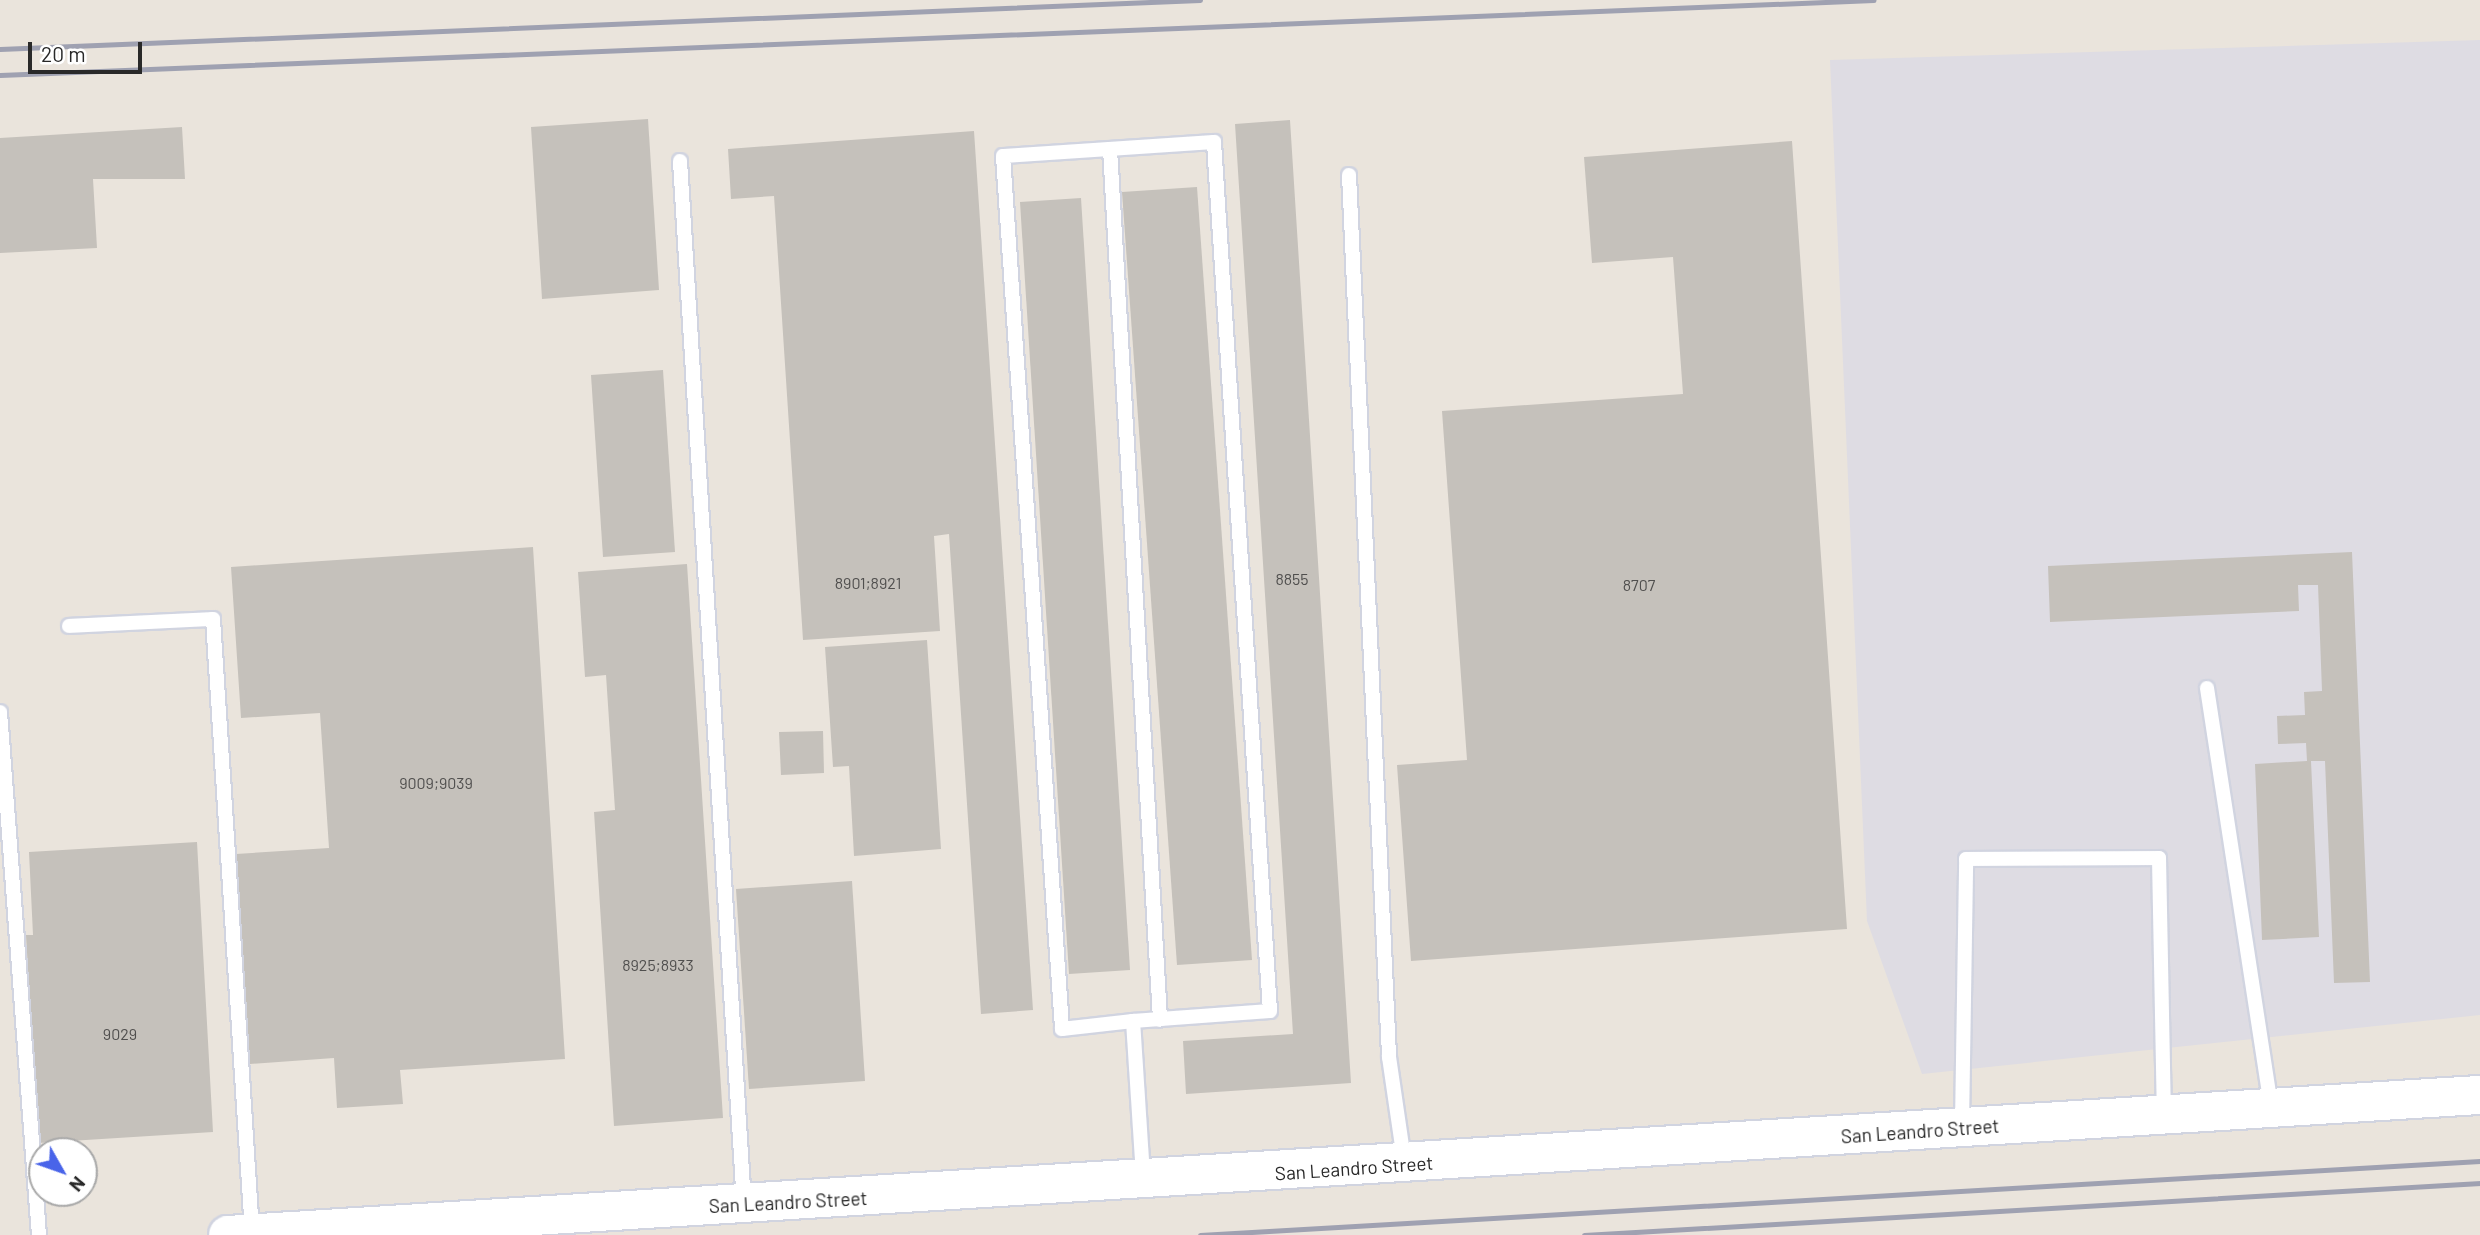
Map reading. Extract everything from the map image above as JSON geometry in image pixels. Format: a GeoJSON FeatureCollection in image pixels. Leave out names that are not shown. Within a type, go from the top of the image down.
{"type":"FeatureCollection","features":[{"type":"Feature","properties":{"kind":"main road","name":"San Leandro Street"},"geometry":{"type":"LineString","coordinates":[[240,1234],[1405,1165],[2480,1095]]}},
{"type":"Feature","properties":{"kind":"lane"},"geometry":{"type":"LineString","coordinates":[[1214,142],[1270,1011],[1062,1029],[1003,156],[1110,149],[1214,142]]}},
{"type":"Feature","properties":{"kind":"lane"},"geometry":{"type":"LineString","coordinates":[[1110,149],[1160,1020]]}},
{"type":"Feature","properties":{"kind":"lane"},"geometry":{"type":"LineString","coordinates":[[680,161],[744,1204]]}},
{"type":"Feature","properties":{"kind":"lane"},"geometry":{"type":"LineString","coordinates":[[1349,175],[1389,1057],[1405,1165]]}},
{"type":"Feature","properties":{"kind":"lane"},"geometry":{"type":"LineString","coordinates":[[69,626],[213,619],[240,1234]]}},
{"type":"Feature","properties":{"kind":"lane"},"geometry":{"type":"LineString","coordinates":[[2207,688],[2271,1107]]}},
{"type":"Feature","properties":{"kind":"lane"},"geometry":{"type":"LineString","coordinates":[[0,712],[39,1235]]}},
{"type":"Feature","properties":{"kind":"lane"},"geometry":{"type":"LineString","coordinates":[[1962,1128],[1966,859],[2159,858],[2164,1114]]}},
{"type":"Feature","properties":{"kind":"lane"},"geometry":{"type":"LineString","coordinates":[[1133,1021],[1144,1181]]}},
{"type":"Feature","properties":{"kind":"shaded area"},"geometry":{"type":"Polygon","coordinates":[[[2480,40],[2480,1015],[1922,1074],[1867,921],[1830,60],[2480,40]]]}},
{"type":"Feature","properties":{"kind":"building"},"geometry":{"type":"Polygon","coordinates":[[[648,119],[659,290],[542,299],[531,127],[648,119]]]}},
{"type":"Feature","properties":{"kind":"building"},"geometry":{"type":"Polygon","coordinates":[[[1290,120],[1351,1083],[1186,1094],[1183,1041],[1293,1034],[1235,124],[1290,120]]]}},
{"type":"Feature","properties":{"kind":"building"},"geometry":{"type":"Polygon","coordinates":[[[182,127],[185,179],[93,179],[97,248],[0,253],[0,138],[182,127]]]}},
{"type":"Feature","properties":{"kind":"building"},"geometry":{"type":"Polygon","coordinates":[[[974,131],[1033,1010],[981,1014],[949,534],[934,536],[940,631],[803,640],[774,196],[731,199],[728,149],[974,131]]]}},
{"type":"Feature","properties":{"kind":"building"},"geometry":{"type":"Polygon","coordinates":[[[1792,141],[1847,929],[1411,961],[1397,765],[1467,760],[1442,411],[1683,394],[1673,257],[1592,263],[1584,157],[1792,141]]]}},
{"type":"Feature","properties":{"kind":"building"},"geometry":{"type":"Polygon","coordinates":[[[1197,187],[1252,960],[1177,965],[1122,192],[1197,187]]]}},
{"type":"Feature","properties":{"kind":"building"},"geometry":{"type":"Polygon","coordinates":[[[1081,198],[1130,970],[1069,974],[1020,202],[1081,198]]]}},
{"type":"Feature","properties":{"kind":"building"},"geometry":{"type":"Polygon","coordinates":[[[663,370],[675,552],[603,557],[591,375],[663,370]]]}},
{"type":"Feature","properties":{"kind":"building"},"geometry":{"type":"Polygon","coordinates":[[[533,547],[565,1059],[400,1070],[403,1104],[337,1108],[334,1058],[250,1064],[236,854],[329,848],[320,713],[241,718],[231,567],[533,547]]]}},
{"type":"Feature","properties":{"kind":"building"},"geometry":{"type":"Polygon","coordinates":[[[2352,552],[2370,982],[2334,983],[2325,761],[2311,761],[2319,937],[2262,940],[2255,764],[2307,761],[2306,743],[2278,744],[2277,716],[2305,715],[2304,692],[2322,691],[2318,585],[2298,585],[2299,611],[2050,622],[2048,566],[2352,552]]]}},
{"type":"Feature","properties":{"kind":"building"},"geometry":{"type":"Polygon","coordinates":[[[687,564],[723,1118],[614,1126],[594,812],[615,810],[606,675],[585,677],[578,572],[687,564]]]}},
{"type":"Feature","properties":{"kind":"building"},"geometry":{"type":"Polygon","coordinates":[[[927,640],[941,849],[854,856],[849,766],[833,767],[825,647],[927,640]]]}},
{"type":"Feature","properties":{"kind":"building"},"geometry":{"type":"Polygon","coordinates":[[[823,731],[824,773],[781,775],[779,732],[823,731]]]}},
{"type":"Feature","properties":{"kind":"building"},"geometry":{"type":"Polygon","coordinates":[[[197,842],[213,1132],[98,1139],[98,1137],[38,1137],[26,935],[33,935],[29,852],[197,842]]]}},
{"type":"Feature","properties":{"kind":"building"},"geometry":{"type":"Polygon","coordinates":[[[852,881],[865,1081],[749,1089],[736,889],[852,881]]]}},
{"type":"Feature","properties":{"kind":"railway"},"geometry":{"type":"LineString","coordinates":[[0,49],[1200,0]]}},
{"type":"Feature","properties":{"kind":"railway"},"geometry":{"type":"LineString","coordinates":[[0,75],[1873,0]]}},
{"type":"Feature","properties":{"kind":"railway"},"geometry":{"type":"LineString","coordinates":[[1200,1235],[2480,1161]]}},
{"type":"Feature","properties":{"kind":"railway"},"geometry":{"type":"LineString","coordinates":[[1584,1235],[2480,1183]]}}]}
